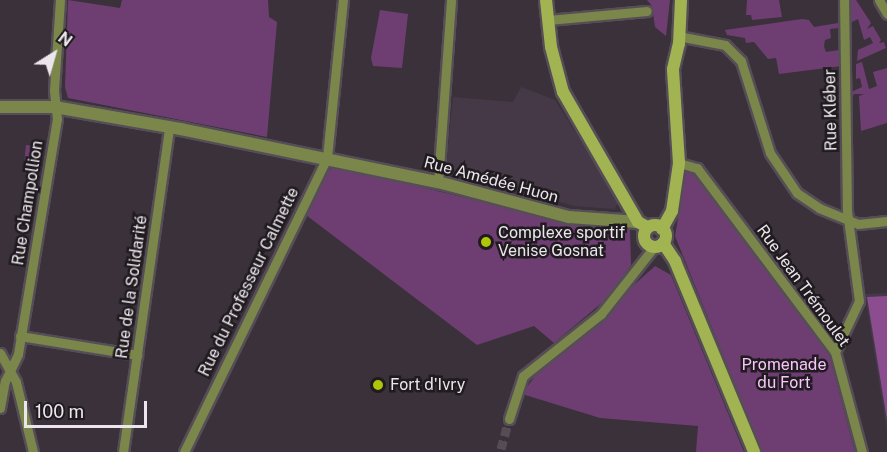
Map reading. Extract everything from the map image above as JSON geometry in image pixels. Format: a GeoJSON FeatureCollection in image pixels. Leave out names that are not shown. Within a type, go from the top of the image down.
{"type":"FeatureCollection","features":[{"type":"Feature","properties":{"kind":"main road"},"geometry":{"type":"LineString","coordinates":[[546,0],[563,92],[642,225],[643,234],[659,245],[675,261],[754,452]]}},
{"type":"Feature","properties":{"kind":"main road"},"geometry":{"type":"LineString","coordinates":[[662,229],[672,212],[679,164],[673,87],[681,0]]}},
{"type":"Feature","properties":{"kind":"main road"},"geometry":{"type":"LineString","coordinates":[[642,225],[662,229],[666,234],[659,245]]}},
{"type":"Feature","properties":{"kind":"street","name":"Rue Champollion"},"geometry":{"type":"LineString","coordinates":[[0,408],[10,368],[18,354],[57,119],[55,107],[56,26],[60,0]]}},
{"type":"Feature","properties":{"kind":"street"},"geometry":{"type":"LineString","coordinates":[[327,157],[343,0]]}},
{"type":"Feature","properties":{"kind":"street"},"geometry":{"type":"LineString","coordinates":[[438,182],[451,0]]}},
{"type":"Feature","properties":{"kind":"street","name":"Rue Kléber"},"geometry":{"type":"LineString","coordinates":[[835,352],[859,301],[848,220],[844,0]]}},
{"type":"Feature","properties":{"kind":"street"},"geometry":{"type":"LineString","coordinates":[[879,0],[887,14]]}},
{"type":"Feature","properties":{"kind":"street"},"geometry":{"type":"LineString","coordinates":[[548,20],[647,11]]}},
{"type":"Feature","properties":{"kind":"street"},"geometry":{"type":"LineString","coordinates":[[678,36],[718,43],[733,51],[748,77],[755,115],[770,153],[797,193],[858,224],[887,221]]}},
{"type":"Feature","properties":{"kind":"street","name":"Rue Amédée Huon"},"geometry":{"type":"LineString","coordinates":[[0,107],[55,107],[169,127],[327,157],[438,182],[569,217],[642,225]]}},
{"type":"Feature","properties":{"kind":"street","name":"Rue de la Solidarité"},"geometry":{"type":"LineString","coordinates":[[123,452],[169,127]]}},
{"type":"Feature","properties":{"kind":"street","name":"Rue du Professeur Calmette"},"geometry":{"type":"LineString","coordinates":[[184,452],[327,157]]}},
{"type":"Feature","properties":{"kind":"street","name":"Rue Jean Trémoulet"},"geometry":{"type":"LineString","coordinates":[[679,164],[697,168],[835,352],[862,452]]}},
{"type":"Feature","properties":{"kind":"street"},"geometry":{"type":"LineString","coordinates":[[509,419],[523,376],[601,314],[659,245]]}},
{"type":"Feature","properties":{"kind":"street"},"geometry":{"type":"LineString","coordinates":[[20,336],[137,355]]}},
{"type":"Feature","properties":{"kind":"street"},"geometry":{"type":"LineString","coordinates":[[0,353],[10,368],[33,452]]}},
{"type":"Feature","properties":{"kind":"shaded area"},"geometry":{"type":"Polygon","coordinates":[[[521,87],[555,100],[619,201],[615,209],[574,206],[446,168],[453,97],[513,102],[521,87]]]}},
{"type":"Feature","properties":{"kind":"shaded area"},"geometry":{"type":"Polygon","coordinates":[[[887,293],[887,432],[865,294],[887,293]]]}},
{"type":"Feature","properties":{"kind":"shaded area"},"geometry":{"type":"Polygon","coordinates":[[[887,296],[887,420],[867,297],[887,296]]]}},
{"type":"Feature","properties":{"kind":"green space"},"geometry":{"type":"Polygon","coordinates":[[[68,0],[120,8],[122,0],[268,0],[269,17],[277,22],[267,137],[68,98],[65,87],[68,0]]]}},
{"type":"Feature","properties":{"kind":"green space"},"geometry":{"type":"Polygon","coordinates":[[[647,0],[670,0],[666,36],[655,27],[652,6],[647,0]]]}},
{"type":"Feature","properties":{"kind":"green space"},"geometry":{"type":"Polygon","coordinates":[[[747,0],[779,0],[782,17],[752,20],[751,15],[746,15],[747,0]]]}},
{"type":"Feature","properties":{"kind":"green space"},"geometry":{"type":"Polygon","coordinates":[[[850,0],[856,0],[871,23],[867,29],[873,26],[881,40],[879,43],[884,42],[886,48],[857,61],[858,50],[873,43],[870,37],[864,40],[858,19],[850,23],[850,0]]]}},
{"type":"Feature","properties":{"kind":"green space"},"geometry":{"type":"Polygon","coordinates":[[[380,10],[408,14],[402,68],[373,66],[371,58],[380,10]]]}},
{"type":"Feature","properties":{"kind":"green space"},"geometry":{"type":"Polygon","coordinates":[[[802,19],[809,20],[814,27],[838,23],[838,28],[830,29],[831,38],[825,40],[824,46],[826,52],[839,50],[842,66],[779,74],[776,58],[768,59],[754,42],[746,43],[745,38],[727,35],[725,30],[802,19]]]}},
{"type":"Feature","properties":{"kind":"green space"},"geometry":{"type":"Polygon","coordinates":[[[862,62],[869,89],[877,86],[873,72],[887,68],[887,123],[861,131],[859,96],[864,94],[854,94],[851,99],[851,92],[862,87],[860,78],[856,79],[856,64],[862,62]]]}},
{"type":"Feature","properties":{"kind":"green space"},"geometry":{"type":"Polygon","coordinates":[[[26,145],[36,146],[33,172],[23,171],[26,145]]]}},
{"type":"Feature","properties":{"kind":"green space","name":"Complexe sportif Venise Gosnat"},"geometry":{"type":"Polygon","coordinates":[[[335,166],[568,223],[623,225],[630,228],[631,265],[610,296],[554,343],[534,326],[477,345],[306,215],[327,172],[335,166]]]}},
{"type":"Feature","properties":{"kind":"green space","name":"Promenade du Fort"},"geometry":{"type":"Polygon","coordinates":[[[686,172],[694,173],[828,350],[855,452],[762,452],[675,236],[686,172]]]}},
{"type":"Feature","properties":{"kind":"green space"},"geometry":{"type":"Polygon","coordinates":[[[655,266],[671,275],[744,452],[696,452],[698,426],[600,418],[522,394],[540,369],[655,266]]]}},
{"type":"Feature","properties":{"kind":"tunnel"},"geometry":{"type":"LineString","coordinates":[[501,449],[509,419]]}},
{"type":"Feature","properties":{"kind":"place","name":"Complexe sportif Venise Gosnat"},"geometry":{"type":"Point","coordinates":[486,242]}},
{"type":"Feature","properties":{"kind":"place","name":"Fort d'Ivry"},"geometry":{"type":"Point","coordinates":[378,385]}}]}
